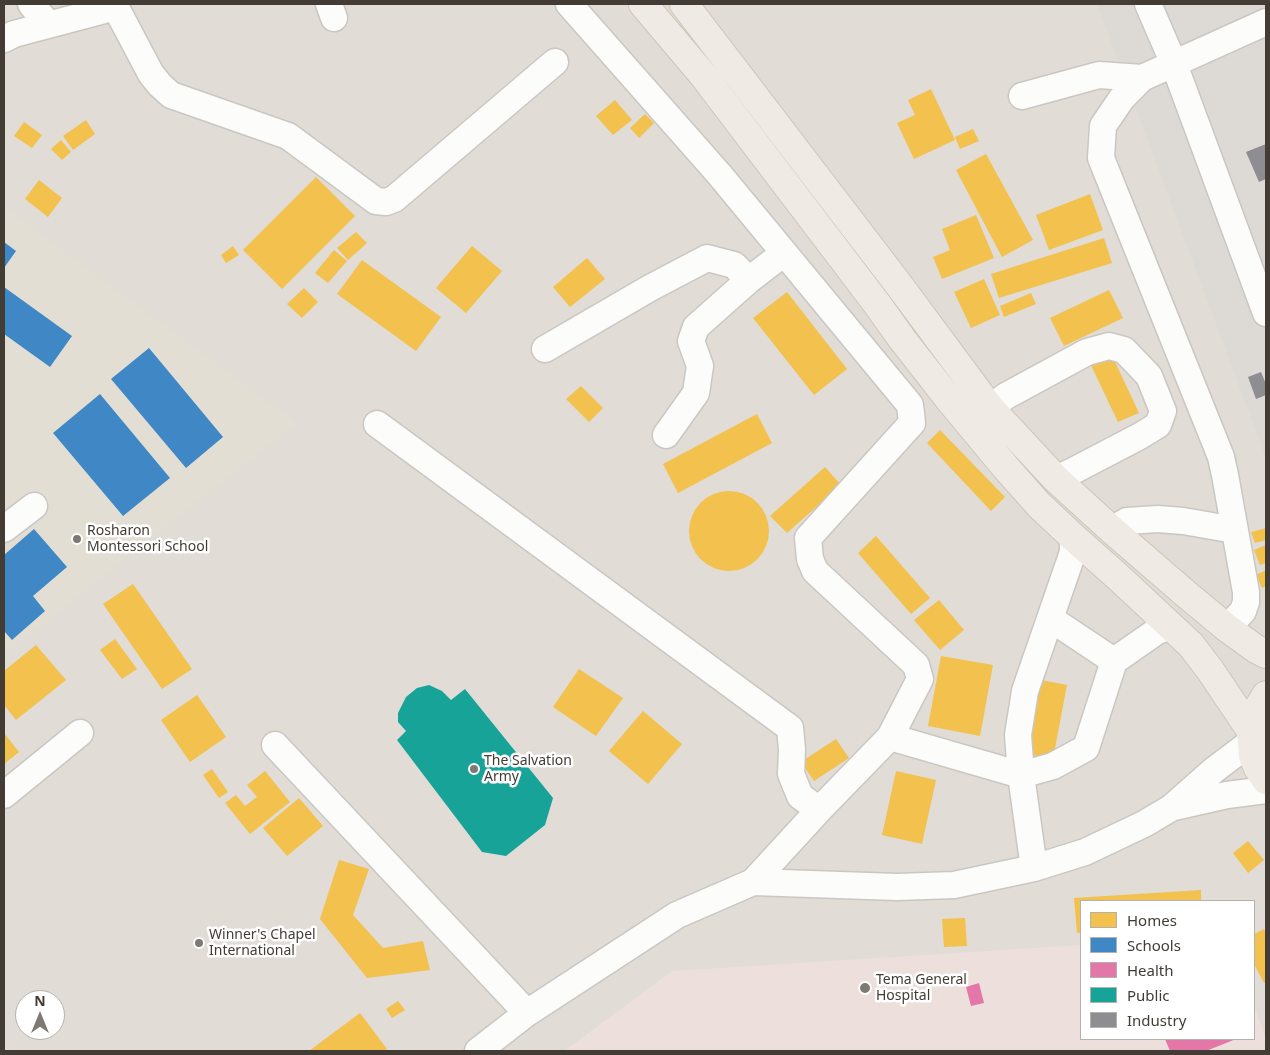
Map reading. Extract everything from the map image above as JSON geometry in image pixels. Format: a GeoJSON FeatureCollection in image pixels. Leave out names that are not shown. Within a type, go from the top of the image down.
{"type":"FeatureCollection","features":[{"type":"Feature","properties":{"kind":"main road"},"geometry":{"type":"LineString","coordinates":[[643,4],[703,74],[948,398],[1039,505],[1191,645],[1210,670],[1251,737]]}},
{"type":"Feature","properties":{"kind":"main road"},"geometry":{"type":"LineString","coordinates":[[684,4],[902,289],[990,408],[1056,479],[1112,530],[1227,628],[1266,654]]}},
{"type":"Feature","properties":{"kind":"main road"},"geometry":{"type":"LineString","coordinates":[[1266,695],[1255,713],[1251,737],[1253,756],[1266,780]]}},
{"type":"Feature","properties":{"kind":"street"},"geometry":{"type":"LineString","coordinates":[[31,4],[49,25]]}},
{"type":"Feature","properties":{"kind":"street"},"geometry":{"type":"LineString","coordinates":[[478,1051],[527,1013],[677,915],[753,882],[890,737],[920,680],[916,665],[815,571],[810,559],[808,538],[912,423],[910,405],[718,174],[570,4]]}},
{"type":"Feature","properties":{"kind":"street"},"geometry":{"type":"LineString","coordinates":[[1148,4],[1174,64],[1266,313]]}},
{"type":"Feature","properties":{"kind":"street"},"geometry":{"type":"LineString","coordinates":[[4,39],[14,34],[115,5],[151,74],[171,95],[288,136],[376,201],[386,202],[394,200],[555,62]]}},
{"type":"Feature","properties":{"kind":"street"},"geometry":{"type":"LineString","coordinates":[[1227,628],[1243,611],[1246,602],[1246,592],[1225,475],[1213,437],[1101,158],[1103,126],[1122,98],[1142,78],[1266,22]]}},
{"type":"Feature","properties":{"kind":"street"},"geometry":{"type":"LineString","coordinates":[[1022,96],[1099,75],[1142,78]]}},
{"type":"Feature","properties":{"kind":"street"},"geometry":{"type":"LineString","coordinates":[[666,435],[696,392],[700,366],[691,341],[696,327],[749,280],[784,253]]}},
{"type":"Feature","properties":{"kind":"street"},"geometry":{"type":"LineString","coordinates":[[545,349],[650,288],[707,258],[734,265],[749,280]]}},
{"type":"Feature","properties":{"kind":"street"},"geometry":{"type":"LineString","coordinates":[[872,359],[902,339]]}},
{"type":"Feature","properties":{"kind":"street"},"geometry":{"type":"LineString","coordinates":[[990,408],[1006,396],[1087,352],[1109,346],[1124,350],[1149,376],[1163,412],[1158,425],[1056,479]]}},
{"type":"Feature","properties":{"kind":"street"},"geometry":{"type":"LineString","coordinates":[[377,424],[790,728],[792,749],[791,774],[800,796],[819,810]]}},
{"type":"Feature","properties":{"kind":"street"},"geometry":{"type":"LineString","coordinates":[[4,529],[34,506]]}},
{"type":"Feature","properties":{"kind":"street"},"geometry":{"type":"LineString","coordinates":[[1112,530],[1126,521],[1158,519],[1184,521],[1235,530]]}},
{"type":"Feature","properties":{"kind":"street"},"geometry":{"type":"LineString","coordinates":[[1034,868],[1021,775],[1018,735],[1025,691],[1073,552],[1073,537]]}},
{"type":"Feature","properties":{"kind":"street"},"geometry":{"type":"LineString","coordinates":[[1051,618],[1114,661]]}},
{"type":"Feature","properties":{"kind":"street"},"geometry":{"type":"LineString","coordinates":[[890,737],[1021,775],[1053,766],[1086,748],[1114,661],[1157,631],[1171,626]]}},
{"type":"Feature","properties":{"kind":"street"},"geometry":{"type":"LineString","coordinates":[[4,795],[80,733]]}},
{"type":"Feature","properties":{"kind":"street"},"geometry":{"type":"LineString","coordinates":[[753,882],[897,887],[954,885],[1034,868],[1085,852],[1144,824],[1171,808],[1251,737]]}},
{"type":"Feature","properties":{"kind":"street"},"geometry":{"type":"LineString","coordinates":[[275,745],[527,1013]]}},
{"type":"Feature","properties":{"kind":"street"},"geometry":{"type":"LineString","coordinates":[[1171,808],[1227,795],[1266,790]]}},
{"type":"Feature","properties":{"kind":"shaded area"},"geometry":{"type":"Polygon","coordinates":[[[4,4],[1266,4],[1266,1051],[4,1051],[4,4]]]}},
{"type":"Feature","properties":{"kind":"shaded area"},"geometry":{"type":"Polygon","coordinates":[[[1097,4],[1266,4],[1266,458],[1097,4]]]}},
{"type":"Feature","properties":{"kind":"shaded area","name":"Rosharon Montessori School"},"geometry":{"type":"Polygon","coordinates":[[[4,207],[297,423],[4,655],[4,207]]]}},
{"type":"Feature","properties":{"kind":"shaded area","name":"Tema General Hospital"},"geometry":{"type":"Polygon","coordinates":[[[1080,945],[1080,1040],[1255,1040],[1255,1009],[1266,1038],[1266,1051],[564,1051],[672,971],[1080,945]]]}},
{"type":"Feature","properties":{"kind":"building: Homes"},"geometry":{"type":"Polygon","coordinates":[[[931,89],[955,140],[914,159],[897,123],[915,115],[908,100],[931,89]]]}},
{"type":"Feature","properties":{"kind":"building: Homes"},"geometry":{"type":"Polygon","coordinates":[[[615,100],[632,120],[613,135],[596,116],[615,100]]]}},
{"type":"Feature","properties":{"kind":"building: Homes"},"geometry":{"type":"Polygon","coordinates":[[[645,114],[654,123],[639,138],[630,128],[645,114]]]}},
{"type":"Feature","properties":{"kind":"building: Homes"},"geometry":{"type":"Polygon","coordinates":[[[86,120],[95,134],[73,150],[63,136],[86,120]]]}},
{"type":"Feature","properties":{"kind":"building: Homes"},"geometry":{"type":"Polygon","coordinates":[[[24,122],[42,135],[32,148],[14,136],[24,122]]]}},
{"type":"Feature","properties":{"kind":"building: Homes"},"geometry":{"type":"Polygon","coordinates":[[[973,129],[979,141],[960,149],[955,137],[973,129]]]}},
{"type":"Feature","properties":{"kind":"building: Homes"},"geometry":{"type":"Polygon","coordinates":[[[61,140],[71,152],[62,160],[51,149],[61,140]]]}},
{"type":"Feature","properties":{"kind":"building: Homes"},"geometry":{"type":"Polygon","coordinates":[[[986,154],[1033,240],[1002,257],[956,170],[986,154]]]}},
{"type":"Feature","properties":{"kind":"building: Homes"},"geometry":{"type":"Polygon","coordinates":[[[316,177],[355,216],[282,289],[243,250],[316,177]]]}},
{"type":"Feature","properties":{"kind":"building: Homes"},"geometry":{"type":"Polygon","coordinates":[[[39,180],[62,198],[48,217],[25,199],[39,180]]]}},
{"type":"Feature","properties":{"kind":"building: Homes"},"geometry":{"type":"Polygon","coordinates":[[[1090,194],[1103,230],[1049,250],[1036,215],[1090,194]]]}},
{"type":"Feature","properties":{"kind":"building: Homes"},"geometry":{"type":"Polygon","coordinates":[[[976,215],[994,258],[942,279],[933,257],[950,250],[942,229],[976,215]]]}},
{"type":"Feature","properties":{"kind":"building: Homes"},"geometry":{"type":"Polygon","coordinates":[[[356,232],[367,243],[348,260],[337,248],[356,232]]]}},
{"type":"Feature","properties":{"kind":"building: Homes"},"geometry":{"type":"Polygon","coordinates":[[[1104,238],[1112,263],[999,298],[991,274],[1104,238]]]}},
{"type":"Feature","properties":{"kind":"building: Homes"},"geometry":{"type":"Polygon","coordinates":[[[233,246],[239,255],[226,263],[221,255],[233,246]]]}},
{"type":"Feature","properties":{"kind":"building: Homes"},"geometry":{"type":"Polygon","coordinates":[[[472,246],[502,271],[466,313],[436,288],[472,246]]]}},
{"type":"Feature","properties":{"kind":"building: Homes"},"geometry":{"type":"Polygon","coordinates":[[[334,250],[347,261],[328,283],[315,273],[334,250]]]}},
{"type":"Feature","properties":{"kind":"building: Homes"},"geometry":{"type":"Polygon","coordinates":[[[587,258],[605,279],[570,307],[553,287],[587,258]]]}},
{"type":"Feature","properties":{"kind":"building: Homes"},"geometry":{"type":"Polygon","coordinates":[[[362,260],[441,317],[416,351],[337,294],[362,260]]]}},
{"type":"Feature","properties":{"kind":"building: Homes"},"geometry":{"type":"Polygon","coordinates":[[[984,279],[1000,315],[971,328],[954,292],[984,279]]]}},
{"type":"Feature","properties":{"kind":"building: Homes"},"geometry":{"type":"Polygon","coordinates":[[[304,288],[318,302],[302,318],[287,304],[304,288]]]}},
{"type":"Feature","properties":{"kind":"building: Homes"},"geometry":{"type":"Polygon","coordinates":[[[1109,290],[1123,318],[1064,346],[1050,318],[1109,290]]]}},
{"type":"Feature","properties":{"kind":"building: Homes"},"geometry":{"type":"Polygon","coordinates":[[[787,292],[847,369],[814,395],[753,318],[787,292]]]}},
{"type":"Feature","properties":{"kind":"building: Homes"},"geometry":{"type":"Polygon","coordinates":[[[1031,293],[1036,304],[1004,317],[1000,306],[1031,293]]]}},
{"type":"Feature","properties":{"kind":"building: Homes"},"geometry":{"type":"Polygon","coordinates":[[[1110,351],[1139,413],[1118,422],[1089,361],[1110,351]]]}},
{"type":"Feature","properties":{"kind":"building: Homes"},"geometry":{"type":"Polygon","coordinates":[[[581,386],[603,408],[589,422],[566,399],[581,386]]]}},
{"type":"Feature","properties":{"kind":"building: Homes"},"geometry":{"type":"Polygon","coordinates":[[[757,414],[772,443],[678,493],[663,464],[757,414]]]}},
{"type":"Feature","properties":{"kind":"building: Homes"},"geometry":{"type":"Polygon","coordinates":[[[940,430],[1005,497],[991,511],[927,443],[940,430]]]}},
{"type":"Feature","properties":{"kind":"building: Homes"},"geometry":{"type":"Polygon","coordinates":[[[825,467],[841,485],[787,533],[770,516],[825,467]]]}},
{"type":"Feature","properties":{"kind":"building: Homes"},"geometry":{"type":"Polygon","coordinates":[[[729,491],[744,494],[757,503],[766,516],[769,531],[766,546],[757,559],[744,568],[729,571],[714,568],[701,559],[692,546],[689,531],[692,516],[701,503],[714,494],[729,491]]]}},
{"type":"Feature","properties":{"kind":"building: Homes"},"geometry":{"type":"Polygon","coordinates":[[[1266,528],[1266,540],[1255,543],[1251,532],[1266,528]]]}},
{"type":"Feature","properties":{"kind":"building: Homes"},"geometry":{"type":"Polygon","coordinates":[[[876,536],[930,598],[911,614],[858,553],[876,536]]]}},
{"type":"Feature","properties":{"kind":"building: Homes"},"geometry":{"type":"Polygon","coordinates":[[[1266,545],[1266,563],[1260,565],[1254,550],[1266,545]]]}},
{"type":"Feature","properties":{"kind":"building: Homes"},"geometry":{"type":"Polygon","coordinates":[[[1266,570],[1266,586],[1262,588],[1256,575],[1266,570]]]}},
{"type":"Feature","properties":{"kind":"building: Homes"},"geometry":{"type":"Polygon","coordinates":[[[133,584],[192,669],[162,689],[103,604],[133,584]]]}},
{"type":"Feature","properties":{"kind":"building: Homes"},"geometry":{"type":"Polygon","coordinates":[[[939,600],[964,630],[940,650],[914,620],[939,600]]]}},
{"type":"Feature","properties":{"kind":"building: Homes"},"geometry":{"type":"Polygon","coordinates":[[[115,639],[137,669],[122,679],[100,650],[115,639]]]}},
{"type":"Feature","properties":{"kind":"building: Homes"},"geometry":{"type":"Polygon","coordinates":[[[36,645],[66,680],[16,720],[4,705],[4,671],[36,645]]]}},
{"type":"Feature","properties":{"kind":"building: Homes"},"geometry":{"type":"Polygon","coordinates":[[[941,656],[993,665],[980,736],[928,726],[941,656]]]}},
{"type":"Feature","properties":{"kind":"building: Homes"},"geometry":{"type":"Polygon","coordinates":[[[579,669],[623,698],[596,736],[553,707],[579,669]]]}},
{"type":"Feature","properties":{"kind":"building: Homes"},"geometry":{"type":"Polygon","coordinates":[[[1036,679],[1067,685],[1053,759],[1022,753],[1036,679]]]}},
{"type":"Feature","properties":{"kind":"building: Homes"},"geometry":{"type":"Polygon","coordinates":[[[197,695],[226,737],[190,762],[161,720],[197,695]]]}},
{"type":"Feature","properties":{"kind":"building: Homes"},"geometry":{"type":"Polygon","coordinates":[[[643,711],[682,744],[648,784],[609,751],[643,711]]]}},
{"type":"Feature","properties":{"kind":"building: Homes"},"geometry":{"type":"Polygon","coordinates":[[[4,733],[19,752],[4,764],[4,733]]]}},
{"type":"Feature","properties":{"kind":"building: Homes"},"geometry":{"type":"Polygon","coordinates":[[[836,739],[849,758],[814,781],[801,762],[836,739]]]}},
{"type":"Feature","properties":{"kind":"building: Homes"},"geometry":{"type":"Polygon","coordinates":[[[212,769],[228,792],[219,798],[203,775],[212,769]]]}},
{"type":"Feature","properties":{"kind":"building: Homes"},"geometry":{"type":"Polygon","coordinates":[[[265,771],[290,802],[250,834],[225,803],[236,795],[245,806],[257,797],[247,785],[265,771]]]}},
{"type":"Feature","properties":{"kind":"building: Homes"},"geometry":{"type":"Polygon","coordinates":[[[896,771],[936,780],[922,844],[882,835],[896,771]]]}},
{"type":"Feature","properties":{"kind":"building: Homes"},"geometry":{"type":"Polygon","coordinates":[[[299,798],[323,826],[287,856],[263,828],[299,798]]]}},
{"type":"Feature","properties":{"kind":"building: Homes"},"geometry":{"type":"Polygon","coordinates":[[[1248,841],[1264,860],[1248,873],[1233,853],[1248,841]]]}},
{"type":"Feature","properties":{"kind":"building: Homes"},"geometry":{"type":"Polygon","coordinates":[[[339,860],[369,869],[353,915],[383,948],[423,941],[430,970],[367,978],[320,919],[339,860]]]}},
{"type":"Feature","properties":{"kind":"building: Homes"},"geometry":{"type":"Polygon","coordinates":[[[1201,890],[1201,900],[1080,900],[1080,933],[1077,933],[1074,898],[1201,890]]]}},
{"type":"Feature","properties":{"kind":"building: Homes"},"geometry":{"type":"Polygon","coordinates":[[[965,918],[967,946],[944,947],[942,919],[965,918]]]}},
{"type":"Feature","properties":{"kind":"building: Homes"},"geometry":{"type":"Polygon","coordinates":[[[1264,929],[1266,933],[1266,982],[1264,983],[1255,966],[1255,934],[1264,929]]]}},
{"type":"Feature","properties":{"kind":"building: Homes"},"geometry":{"type":"Polygon","coordinates":[[[398,1001],[405,1010],[392,1018],[386,1009],[398,1001]]]}},
{"type":"Feature","properties":{"kind":"building: Homes"},"geometry":{"type":"Polygon","coordinates":[[[360,1013],[387,1049],[384,1051],[309,1051],[360,1013]]]}},
{"type":"Feature","properties":{"kind":"building: Schools"},"geometry":{"type":"Polygon","coordinates":[[[4,242],[16,251],[4,268],[4,242]]]}},
{"type":"Feature","properties":{"kind":"building: Schools"},"geometry":{"type":"Polygon","coordinates":[[[4,287],[72,336],[50,367],[4,334],[4,287]]]}},
{"type":"Feature","properties":{"kind":"building: Schools"},"geometry":{"type":"Polygon","coordinates":[[[149,348],[223,437],[186,468],[111,379],[149,348]]]}},
{"type":"Feature","properties":{"kind":"building: Schools"},"geometry":{"type":"Polygon","coordinates":[[[100,394],[170,478],[123,516],[53,433],[100,394]]]}},
{"type":"Feature","properties":{"kind":"building: Schools"},"geometry":{"type":"Polygon","coordinates":[[[34,529],[67,567],[33,596],[45,611],[12,640],[4,631],[4,555],[34,529]]]}},
{"type":"Feature","properties":{"kind":"building: Health"},"geometry":{"type":"Polygon","coordinates":[[[979,983],[984,1003],[971,1006],[966,987],[979,983]]]}},
{"type":"Feature","properties":{"kind":"building: Health"},"geometry":{"type":"Polygon","coordinates":[[[1165,1040],[1234,1040],[1206,1051],[1170,1051],[1165,1040]]]}},
{"type":"Feature","properties":{"kind":"building: Public","name":"The Salvation Army"},"geometry":{"type":"Polygon","coordinates":[[[429,685],[442,691],[451,700],[465,689],[553,798],[545,825],[506,856],[482,852],[397,740],[406,731],[398,722],[398,713],[406,697],[417,688],[429,685]]]}},
{"type":"Feature","properties":{"kind":"building: Industry"},"geometry":{"type":"Polygon","coordinates":[[[1266,144],[1266,179],[1259,182],[1246,152],[1266,144]]]}},
{"type":"Feature","properties":{"kind":"building: Industry"},"geometry":{"type":"Polygon","coordinates":[[[1261,372],[1266,384],[1266,395],[1256,399],[1248,377],[1261,372]]]}},
{"type":"Feature","properties":{"kind":"place","name":"Rosharon Montessori School"},"geometry":{"type":"Point","coordinates":[77,539]}},
{"type":"Feature","properties":{"kind":"place","name":"The Salvation Army"},"geometry":{"type":"Point","coordinates":[474,769]}},
{"type":"Feature","properties":{"kind":"place","name":"Winner's Chapel International"},"geometry":{"type":"Point","coordinates":[199,943]}},
{"type":"Feature","properties":{"kind":"place","name":"Tema General Hospital"},"geometry":{"type":"Point","coordinates":[865,988]}}]}
